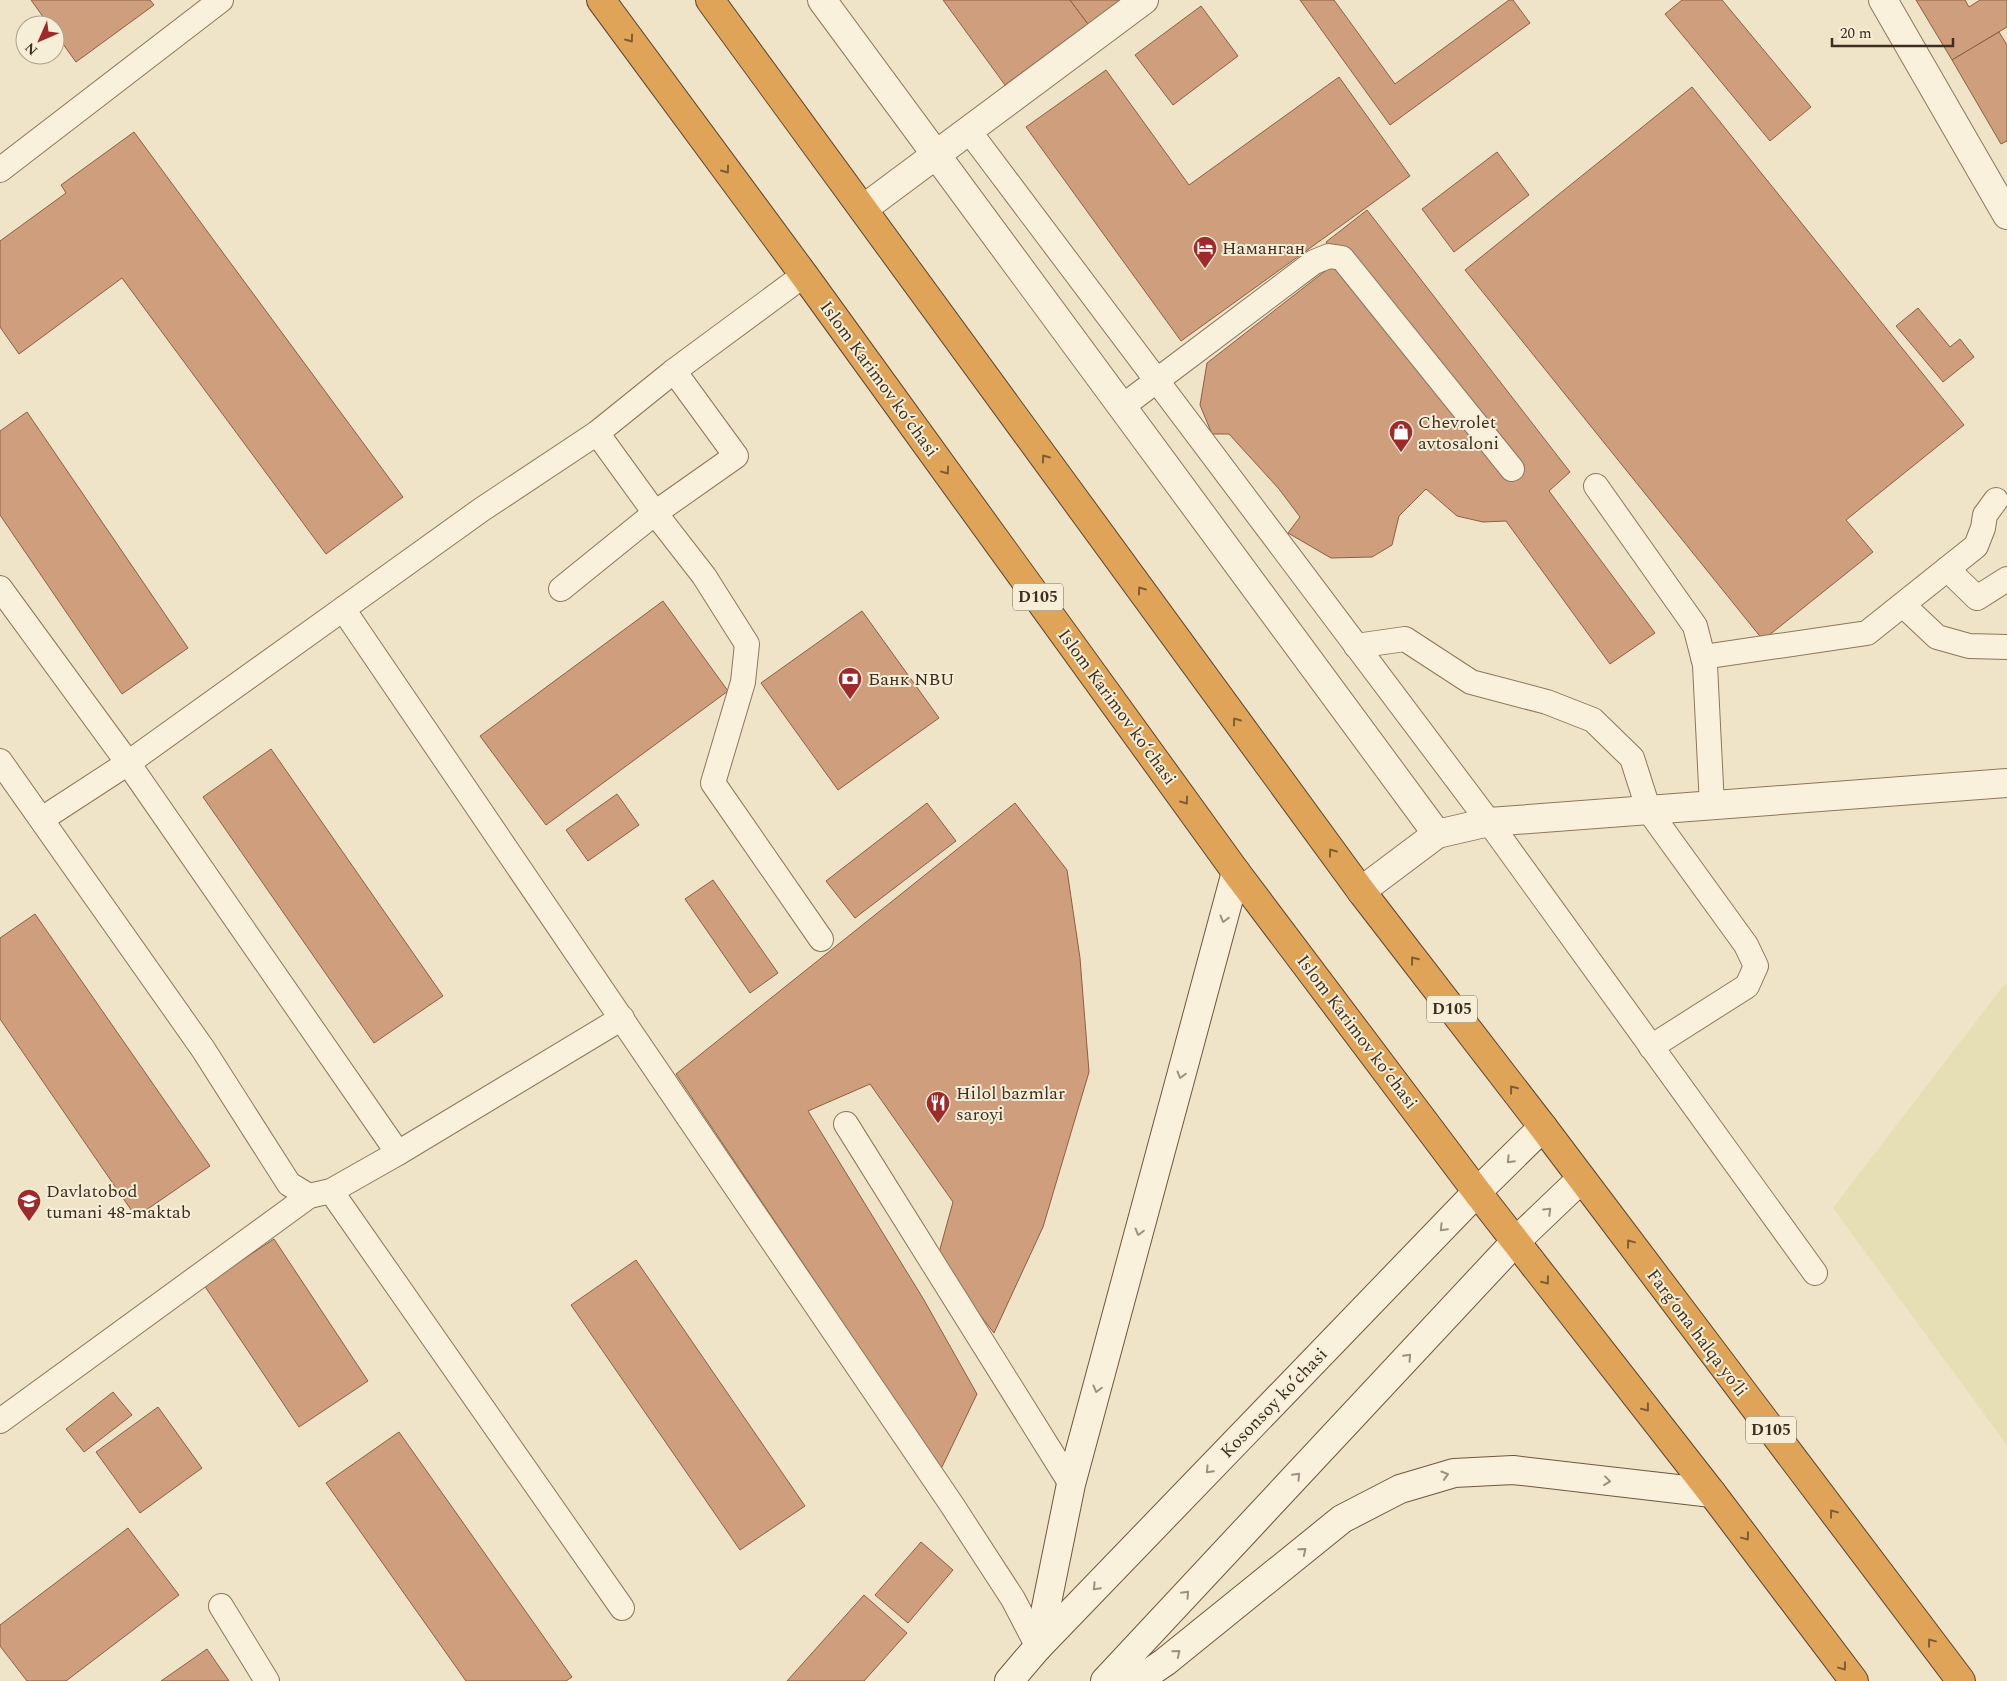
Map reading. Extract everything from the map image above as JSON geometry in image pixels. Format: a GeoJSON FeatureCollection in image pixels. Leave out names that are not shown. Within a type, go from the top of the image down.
{"type":"FeatureCollection","features":[{"type":"Feature","properties":{"kind":"highway","name":"Islom Karimov koʻchasi"},"geometry":{"type":"LineString","coordinates":[[601,0],[804,275],[1236,872],[1477,1192]]}},
{"type":"Feature","properties":{"kind":"highway","name":"D105"},"geometry":{"type":"LineString","coordinates":[[710,0],[1361,891],[1543,1127]]}},
{"type":"Feature","properties":{"kind":"highway","name":"Farg‘ona halqa yo‘li"},"geometry":{"type":"LineString","coordinates":[[1543,1127],[1960,1681]]}},
{"type":"Feature","properties":{"kind":"highway","name":"D105"},"geometry":{"type":"LineString","coordinates":[[1477,1192],[1712,1493],[1854,1681]]}},
{"type":"Feature","properties":{"kind":"main road"},"geometry":{"type":"LineString","coordinates":[[822,0],[1437,834]]}},
{"type":"Feature","properties":{"kind":"main road"},"geometry":{"type":"LineString","coordinates":[[863,209],[1144,0]]}},
{"type":"Feature","properties":{"kind":"main road"},"geometry":{"type":"LineString","coordinates":[[1883,0],[2007,215]]}},
{"type":"Feature","properties":{"kind":"main road"},"geometry":{"type":"LineString","coordinates":[[1361,891],[1437,834],[1489,822],[2007,783]]}},
{"type":"Feature","properties":{"kind":"main road"},"geometry":{"type":"LineString","coordinates":[[1038,1647],[1071,1484],[1236,872]]}},
{"type":"Feature","properties":{"kind":"main road","name":"Kosonsoy ko’chasi"},"geometry":{"type":"LineString","coordinates":[[1009,1681],[1038,1647],[1477,1192],[1543,1127]]}},
{"type":"Feature","properties":{"kind":"main road"},"geometry":{"type":"LineString","coordinates":[[1105,1681],[1516,1242],[1581,1179]]}},
{"type":"Feature","properties":{"kind":"main road"},"geometry":{"type":"LineString","coordinates":[[1137,1681],[1165,1662],[1342,1519],[1400,1489],[1454,1473],[1513,1470],[1712,1493]]}},
{"type":"Feature","properties":{"kind":"lane"},"geometry":{"type":"LineString","coordinates":[[0,170],[221,0]]}},
{"type":"Feature","properties":{"kind":"lane"},"geometry":{"type":"LineString","coordinates":[[969,131],[1489,822],[1815,1272]]}},
{"type":"Feature","properties":{"kind":"lane"},"geometry":{"type":"LineString","coordinates":[[1122,406],[1314,262],[1329,256],[1342,258],[1512,469]]}},
{"type":"Feature","properties":{"kind":"lane"},"geometry":{"type":"LineString","coordinates":[[42,819],[128,763],[481,510],[597,433],[674,371],[804,275]]}},
{"type":"Feature","properties":{"kind":"lane"},"geometry":{"type":"LineString","coordinates":[[561,589],[654,513],[736,456],[674,371]]}},
{"type":"Feature","properties":{"kind":"lane"},"geometry":{"type":"LineString","coordinates":[[597,433],[654,513],[704,576],[747,644],[744,682],[713,783],[822,939]]}},
{"type":"Feature","properties":{"kind":"lane"},"geometry":{"type":"LineString","coordinates":[[1596,486],[1696,626],[1703,657],[1712,806]]}},
{"type":"Feature","properties":{"kind":"lane"},"geometry":{"type":"LineString","coordinates":[[1703,657],[1867,633],[1976,546],[1986,515],[1996,500]]}},
{"type":"Feature","properties":{"kind":"lane"},"geometry":{"type":"LineString","coordinates":[[1947,569],[1977,598],[2007,579]]}},
{"type":"Feature","properties":{"kind":"lane"},"geometry":{"type":"LineString","coordinates":[[0,588],[128,763],[398,1153]]}},
{"type":"Feature","properties":{"kind":"lane"},"geometry":{"type":"LineString","coordinates":[[1903,605],[1937,637],[1969,646],[2007,647]]}},
{"type":"Feature","properties":{"kind":"lane"},"geometry":{"type":"LineString","coordinates":[[343,609],[952,1505],[1013,1599],[1038,1647]]}},
{"type":"Feature","properties":{"kind":"lane"},"geometry":{"type":"LineString","coordinates":[[1356,646],[1405,639],[1471,682],[1547,702],[1593,720],[1632,758],[1649,811],[1746,945],[1756,966],[1747,986],[1651,1047]]}},
{"type":"Feature","properties":{"kind":"lane"},"geometry":{"type":"LineString","coordinates":[[0,761],[203,1049],[289,1184],[320,1193],[622,1608]]}},
{"type":"Feature","properties":{"kind":"lane"},"geometry":{"type":"LineString","coordinates":[[0,1421],[320,1193],[398,1153],[622,1018]]}},
{"type":"Feature","properties":{"kind":"lane"},"geometry":{"type":"LineString","coordinates":[[846,1124],[1071,1484]]}},
{"type":"Feature","properties":{"kind":"lane"},"geometry":{"type":"LineString","coordinates":[[221,1606],[267,1681]]}},
{"type":"Feature","properties":{"kind":"shaded area"},"geometry":{"type":"Polygon","coordinates":[[[2007,984],[2007,1445],[1833,1208],[2004,985],[2007,984]]]}},
{"type":"Feature","properties":{"kind":"building"},"geometry":{"type":"Polygon","coordinates":[[[31,0],[150,0],[154,5],[76,62],[65,47],[65,15],[42,15],[31,0]]]}},
{"type":"Feature","properties":{"kind":"building"},"geometry":{"type":"Polygon","coordinates":[[[943,0],[1070,0],[1088,24],[1005,85],[943,0]]]}},
{"type":"Feature","properties":{"kind":"building"},"geometry":{"type":"Polygon","coordinates":[[[1070,0],[1122,0],[1088,24],[1070,0]]]}},
{"type":"Feature","properties":{"kind":"building"},"geometry":{"type":"Polygon","coordinates":[[[1300,0],[1334,0],[1395,84],[1509,0],[1513,0],[1530,23],[1390,125],[1300,0]]]}},
{"type":"Feature","properties":{"kind":"building"},"geometry":{"type":"Polygon","coordinates":[[[1682,0],[1722,0],[1811,107],[1770,141],[1665,14],[1682,0]]]}},
{"type":"Feature","properties":{"kind":"building"},"geometry":{"type":"Polygon","coordinates":[[[1916,0],[1965,0],[1969,7],[1980,0],[2007,0],[2007,27],[1952,60],[1916,0]]]}},
{"type":"Feature","properties":{"kind":"building"},"geometry":{"type":"Polygon","coordinates":[[[1201,6],[1238,56],[1173,105],[1135,55],[1201,6]]]}},
{"type":"Feature","properties":{"kind":"building"},"geometry":{"type":"Polygon","coordinates":[[[1999,32],[2007,45],[2007,141],[2001,144],[1952,60],[1999,32]]]}},
{"type":"Feature","properties":{"kind":"building","name":"Наманган"},"geometry":{"type":"Polygon","coordinates":[[[1106,70],[1189,185],[1339,77],[1410,176],[1181,341],[1026,127],[1106,70]]]}},
{"type":"Feature","properties":{"kind":"building"},"geometry":{"type":"Polygon","coordinates":[[[1692,87],[1964,425],[1846,520],[1873,552],[1763,640],[1465,270],[1692,87]]]}},
{"type":"Feature","properties":{"kind":"building"},"geometry":{"type":"Polygon","coordinates":[[[134,132],[403,497],[326,554],[122,278],[19,354],[0,327],[0,241],[66,193],[61,185],[134,132]]]}},
{"type":"Feature","properties":{"kind":"building"},"geometry":{"type":"Polygon","coordinates":[[[1497,152],[1529,195],[1454,252],[1422,209],[1497,152]]]}},
{"type":"Feature","properties":{"kind":"building","name":"Chevrolet avtosaloni"},"geometry":{"type":"Polygon","coordinates":[[[1367,210],[1570,472],[1549,491],[1655,633],[1610,664],[1506,521],[1483,522],[1457,516],[1426,489],[1399,516],[1392,545],[1372,557],[1331,558],[1288,533],[1300,517],[1279,489],[1229,434],[1212,434],[1200,405],[1207,363],[1338,261],[1326,242],[1367,210]]]}},
{"type":"Feature","properties":{"kind":"building"},"geometry":{"type":"Polygon","coordinates":[[[1918,308],[1950,347],[1960,339],[1974,357],[1943,382],[1896,326],[1918,308]]]}},
{"type":"Feature","properties":{"kind":"building"},"geometry":{"type":"Polygon","coordinates":[[[27,412],[188,648],[122,694],[0,515],[0,431],[27,412]]]}},
{"type":"Feature","properties":{"kind":"building"},"geometry":{"type":"Polygon","coordinates":[[[663,601],[728,691],[546,825],[480,736],[663,601]]]}},
{"type":"Feature","properties":{"kind":"building","name":"Банк NBU"},"geometry":{"type":"Polygon","coordinates":[[[862,611],[939,718],[838,790],[761,683],[862,611]]]}},
{"type":"Feature","properties":{"kind":"building"},"geometry":{"type":"Polygon","coordinates":[[[271,749],[443,996],[374,1043],[203,797],[271,749]]]}},
{"type":"Feature","properties":{"kind":"building"},"geometry":{"type":"Polygon","coordinates":[[[617,794],[639,825],[588,861],[566,830],[617,794]]]}},
{"type":"Feature","properties":{"kind":"building"},"geometry":{"type":"Polygon","coordinates":[[[927,803],[956,841],[855,918],[826,881],[927,803]]]}},
{"type":"Feature","properties":{"kind":"building"},"geometry":{"type":"Polygon","coordinates":[[[1015,803],[1067,870],[1080,958],[1089,1072],[1043,1227],[994,1333],[937,1260],[953,1202],[870,1084],[808,1111],[924,1300],[977,1394],[941,1469],[676,1074],[1015,803]]]}},
{"type":"Feature","properties":{"kind":"building"},"geometry":{"type":"Polygon","coordinates":[[[713,880],[778,973],[750,993],[685,899],[713,880]]]}},
{"type":"Feature","properties":{"kind":"building"},"geometry":{"type":"Polygon","coordinates":[[[35,914],[210,1166],[136,1217],[0,1019],[0,938],[35,914]]]}},
{"type":"Feature","properties":{"kind":"building"},"geometry":{"type":"Polygon","coordinates":[[[274,1239],[368,1381],[299,1427],[204,1285],[274,1239]]]}},
{"type":"Feature","properties":{"kind":"building"},"geometry":{"type":"Polygon","coordinates":[[[636,1260],[805,1506],[740,1550],[571,1305],[636,1260]]]}},
{"type":"Feature","properties":{"kind":"building"},"geometry":{"type":"Polygon","coordinates":[[[113,1392],[132,1415],[84,1452],[66,1429],[113,1392]]]}},
{"type":"Feature","properties":{"kind":"building"},"geometry":{"type":"Polygon","coordinates":[[[158,1407],[202,1468],[140,1513],[96,1452],[158,1407]]]}},
{"type":"Feature","properties":{"kind":"building"},"geometry":{"type":"Polygon","coordinates":[[[399,1432],[572,1677],[566,1681],[466,1681],[326,1483],[399,1432]]]}},
{"type":"Feature","properties":{"kind":"building"},"geometry":{"type":"Polygon","coordinates":[[[128,1528],[179,1595],[66,1681],[27,1681],[0,1646],[0,1625],[128,1528]]]}},
{"type":"Feature","properties":{"kind":"building"},"geometry":{"type":"Polygon","coordinates":[[[921,1542],[953,1570],[908,1623],[875,1595],[921,1542]]]}},
{"type":"Feature","properties":{"kind":"building"},"geometry":{"type":"Polygon","coordinates":[[[864,1595],[907,1633],[864,1681],[787,1681],[864,1595]]]}},
{"type":"Feature","properties":{"kind":"building"},"geometry":{"type":"Polygon","coordinates":[[[207,1649],[229,1681],[161,1681],[207,1649]]]}},
{"type":"Feature","properties":{"kind":"place","name":"Наманган"},"geometry":{"type":"Point","coordinates":[1205,269]}},
{"type":"Feature","properties":{"kind":"place","name":"Chevrolet avtosaloni"},"geometry":{"type":"Point","coordinates":[1401,453]}},
{"type":"Feature","properties":{"kind":"place","name":"Банк NBU"},"geometry":{"type":"Point","coordinates":[850,700]}},
{"type":"Feature","properties":{"kind":"place","name":"Hilol bazmlar saroyi"},"geometry":{"type":"Point","coordinates":[938,1124]}},
{"type":"Feature","properties":{"kind":"place","name":"Davlatobod tumani 48-maktab"},"geometry":{"type":"Point","coordinates":[29,1222]}}]}
